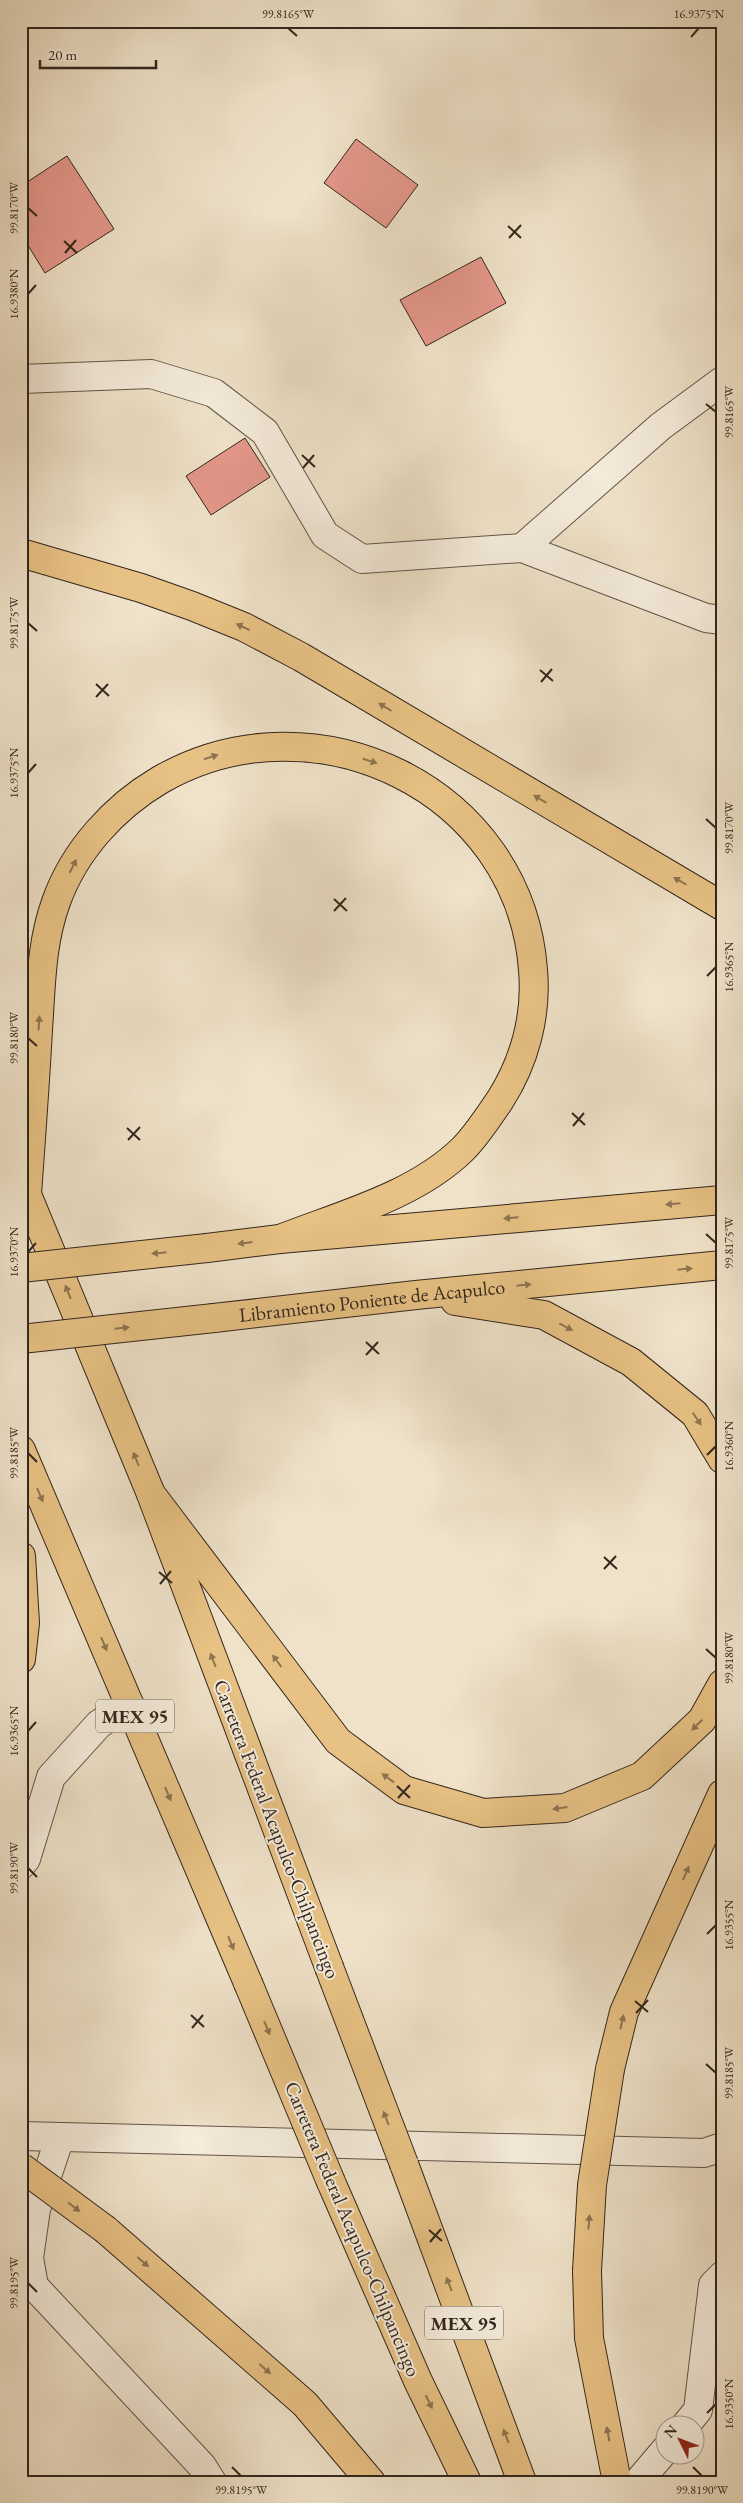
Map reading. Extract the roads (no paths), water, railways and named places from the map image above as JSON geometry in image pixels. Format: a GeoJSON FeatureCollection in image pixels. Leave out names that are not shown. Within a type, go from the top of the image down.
{"type":"FeatureCollection","features":[{"type":"Feature","properties":{"kind":"main road"},"geometry":{"type":"LineString","coordinates":[[21,553],[141,588],[244,627],[301,657],[722,906]]}},
{"type":"Feature","properties":{"kind":"main road"},"geometry":{"type":"LineString","coordinates":[[24,1187],[45,946],[56,901],[78,857],[109,819],[144,789],[180,768],[215,755],[256,747],[300,746],[340,751],[376,762],[414,780],[452,809],[489,847],[508,876],[532,949],[534,986],[532,1018],[523,1053],[510,1084],[489,1116],[463,1148],[434,1171],[403,1189],[280,1239]]}},
{"type":"Feature","properties":{"kind":"main road","name":"Carretera Federal Acapulco-Chilpancingo"},"geometry":{"type":"LineString","coordinates":[[24,1187],[151,1494],[522,2482]]}},
{"type":"Feature","properties":{"kind":"main road"},"geometry":{"type":"LineString","coordinates":[[21,1268],[280,1239],[722,1200]]}},
{"type":"Feature","properties":{"kind":"main road","name":"Libramiento Poniente de Acapulco"},"geometry":{"type":"LineString","coordinates":[[21,1339],[416,1295],[722,1265]]}},
{"type":"Feature","properties":{"kind":"main road"},"geometry":{"type":"LineString","coordinates":[[416,1295],[544,1315],[562,1324],[631,1362],[695,1414],[722,1459]]}},
{"type":"Feature","properties":{"kind":"main road","name":"Carretera Federal Acapulco-Chilpancingo"},"geometry":{"type":"LineString","coordinates":[[21,1450],[248,1983],[330,2182],[418,2381],[467,2482]]}},
{"type":"Feature","properties":{"kind":"main road"},"geometry":{"type":"LineString","coordinates":[[151,1494],[338,1741],[404,1790],[483,1813],[565,1808],[642,1776],[702,1720],[722,1684]]}},
{"type":"Feature","properties":{"kind":"main road"},"geometry":{"type":"LineString","coordinates":[[21,1556],[25,1623],[21,1658]]}},
{"type":"Feature","properties":{"kind":"main road"},"geometry":{"type":"LineString","coordinates":[[617,2482],[589,2338],[587,2271],[592,2185],[610,2069],[624,2012],[722,1794]]}},
{"type":"Feature","properties":{"kind":"main road"},"geometry":{"type":"LineString","coordinates":[[21,2167],[106,2230],[305,2404],[371,2482]]}},
{"type":"Feature","properties":{"kind":"street"},"geometry":{"type":"LineString","coordinates":[[21,379],[151,374],[214,393],[265,432],[325,535],[362,559],[522,548],[706,618],[722,620]]}},
{"type":"Feature","properties":{"kind":"street"},"geometry":{"type":"LineString","coordinates":[[522,548],[661,426],[722,381]]}},
{"type":"Feature","properties":{"kind":"street"},"geometry":{"type":"LineString","coordinates":[[21,1865],[26,1859],[51,1778],[100,1724],[130,1705]]}},
{"type":"Feature","properties":{"kind":"street"},"geometry":{"type":"LineString","coordinates":[[21,2136],[704,2153],[722,2147]]}},
{"type":"Feature","properties":{"kind":"street"},"geometry":{"type":"LineString","coordinates":[[60,2137],[36,2209],[29,2258],[34,2286],[202,2466],[212,2482]]}},
{"type":"Feature","properties":{"kind":"street"},"geometry":{"type":"LineString","coordinates":[[693,2416],[698,2410],[713,2286],[722,2276]]}},
{"type":"Feature","properties":{"kind":"street"},"geometry":{"type":"LineString","coordinates":[[638,2482],[656,2461]]}}]}
